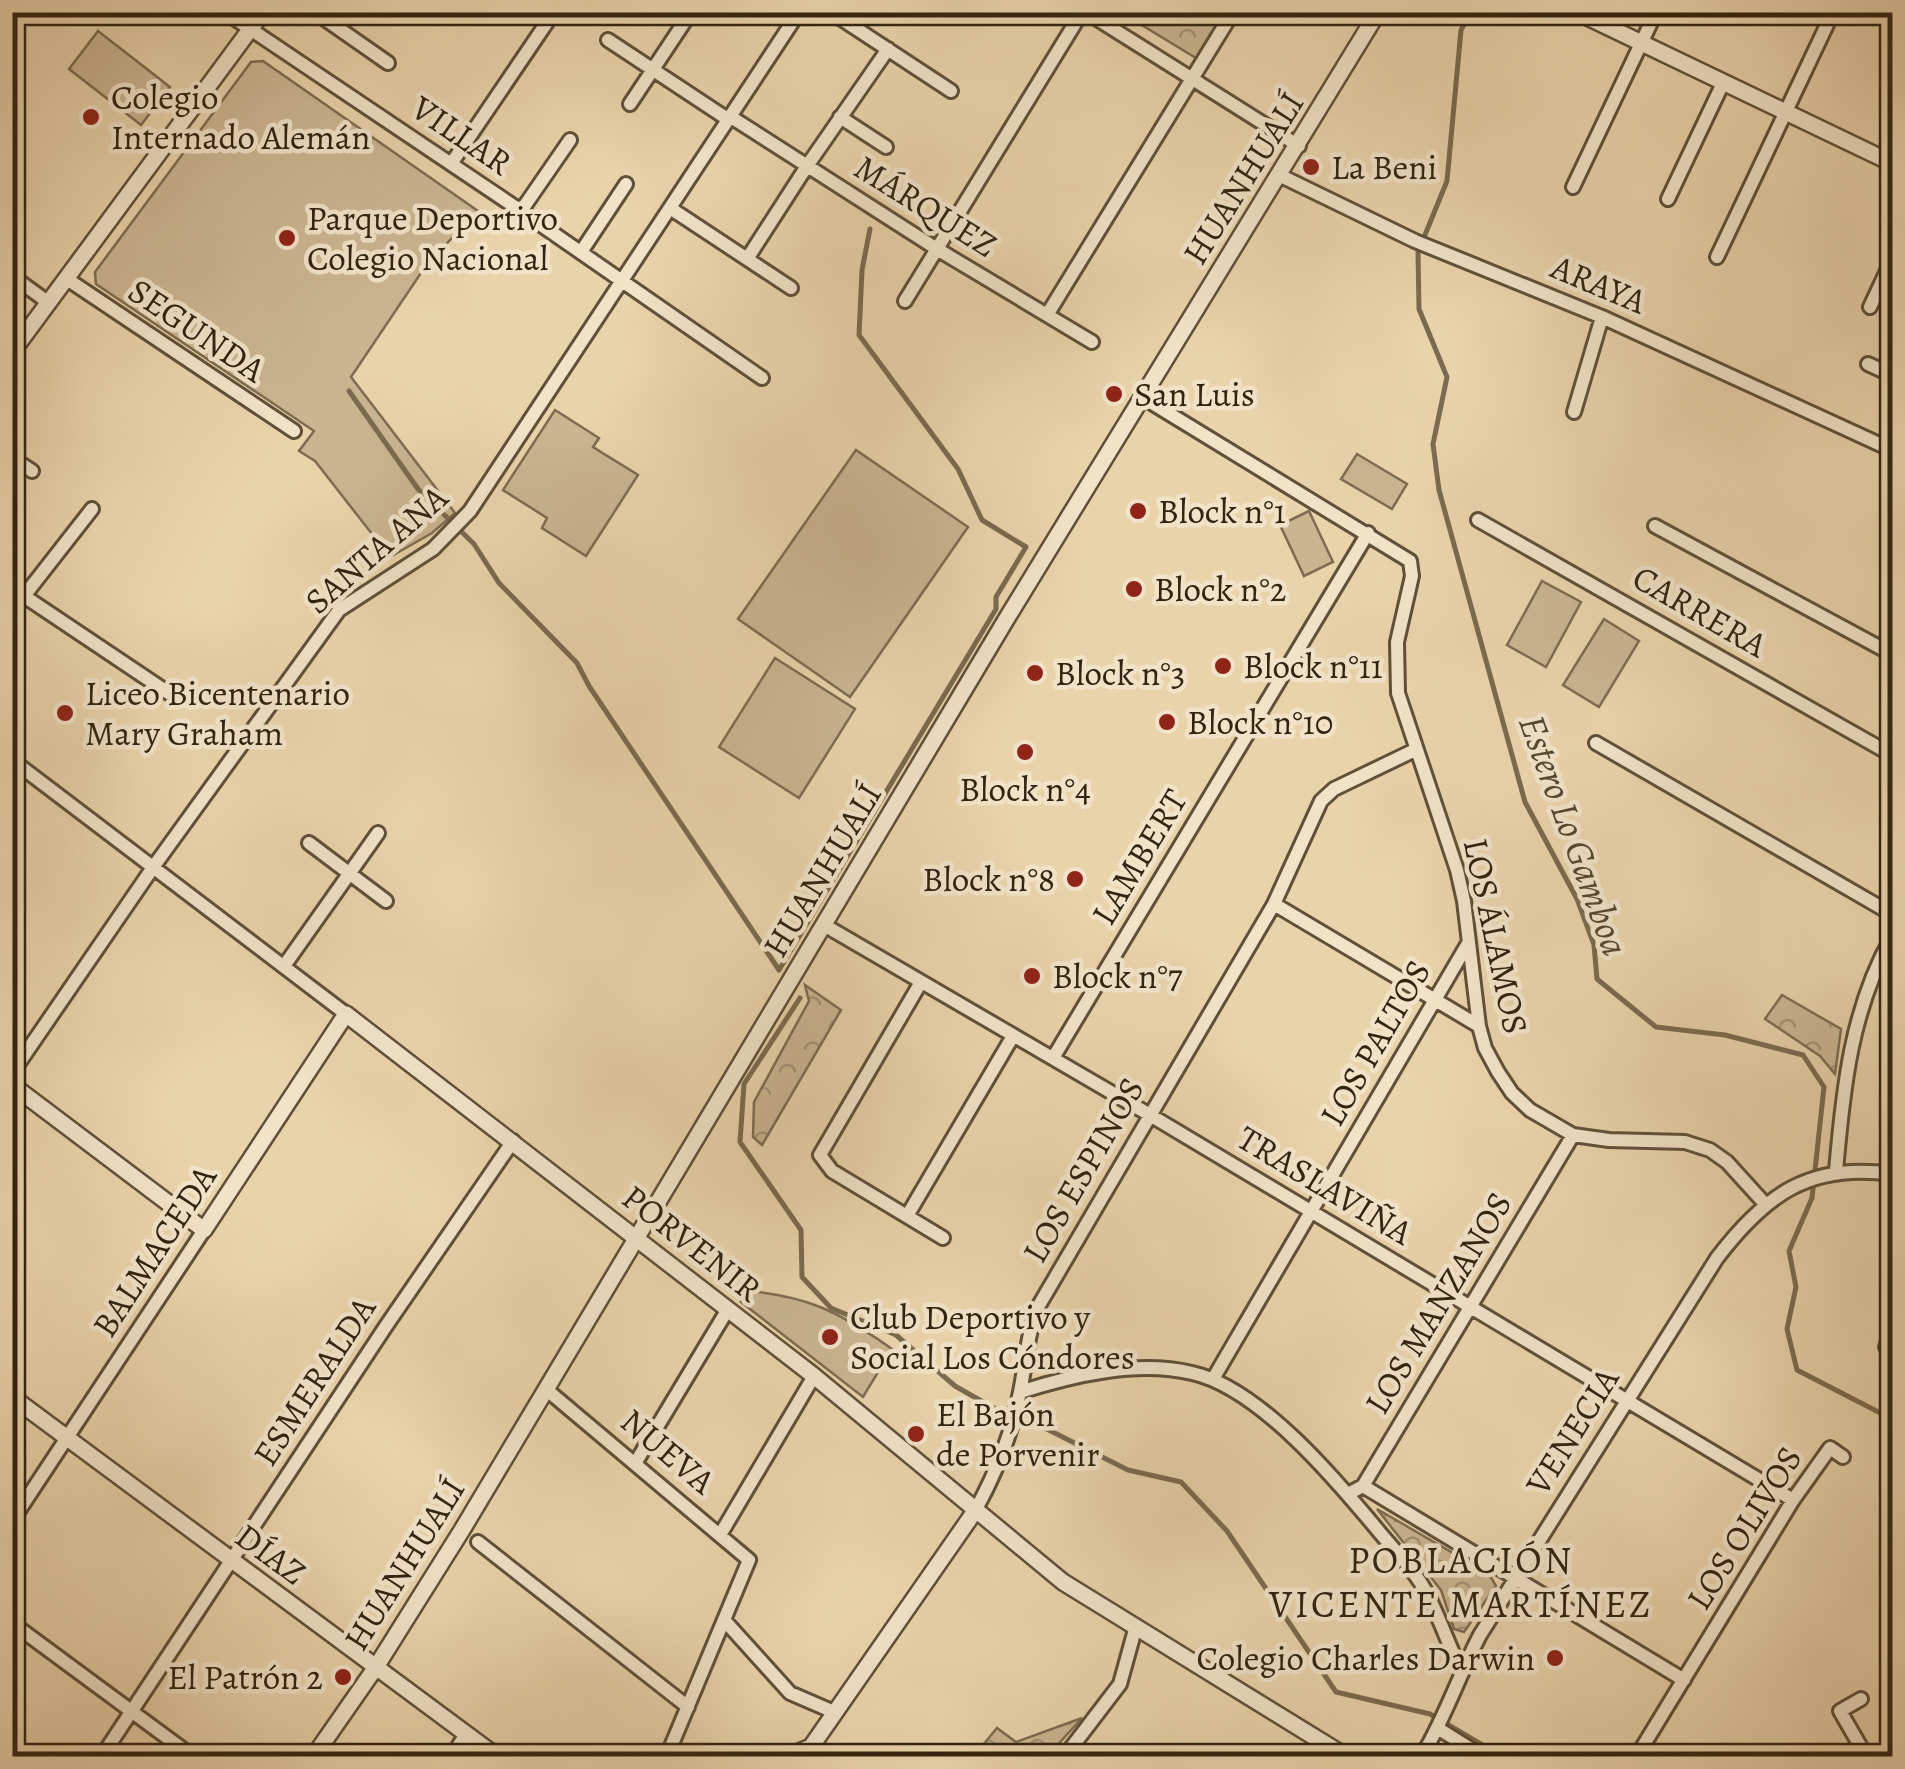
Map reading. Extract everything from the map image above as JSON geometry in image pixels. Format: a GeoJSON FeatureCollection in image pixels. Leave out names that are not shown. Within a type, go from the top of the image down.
{"type":"FeatureCollection","features":[{"type":"Feature","properties":{"kind":"street","name":"VILLAR"},"geometry":{"type":"LineString","coordinates":[[226,12],[624,280],[762,378]]}},
{"type":"Feature","properties":{"kind":"street"},"geometry":{"type":"LineString","coordinates":[[12,352],[263,12]]}},
{"type":"Feature","properties":{"kind":"street"},"geometry":{"type":"LineString","coordinates":[[315,12],[388,62]]}},
{"type":"Feature","properties":{"kind":"street"},"geometry":{"type":"LineString","coordinates":[[451,164],[554,12]]}},
{"type":"Feature","properties":{"kind":"street"},"geometry":{"type":"LineString","coordinates":[[630,104],[691,12]]}},
{"type":"Feature","properties":{"kind":"street"},"geometry":{"type":"LineString","coordinates":[[831,12],[951,91]]}},
{"type":"Feature","properties":{"kind":"street"},"geometry":{"type":"LineString","coordinates":[[904,301],[1084,12],[1299,146]]}},
{"type":"Feature","properties":{"kind":"street"},"geometry":{"type":"LineString","coordinates":[[1048,314],[1234,12]]}},
{"type":"Feature","properties":{"kind":"street","name":"HUANHUALÍ"},"geometry":{"type":"LineString","coordinates":[[314,1756],[376,1668],[547,1390],[1142,397],[1281,176],[1378,12]]}},
{"type":"Feature","properties":{"kind":"street"},"geometry":{"type":"LineString","coordinates":[[1577,12],[1892,164]]}},
{"type":"Feature","properties":{"kind":"street"},"geometry":{"type":"LineString","coordinates":[[1573,187],[1656,12]]}},
{"type":"Feature","properties":{"kind":"street"},"geometry":{"type":"LineString","coordinates":[[1717,257],[1834,12]]}},
{"type":"Feature","properties":{"kind":"street","name":"SANTA ANA"},"geometry":{"type":"LineString","coordinates":[[12,1073],[154,866],[340,610],[433,549],[463,519],[797,13]]}},
{"type":"Feature","properties":{"kind":"street","name":"MÁRQUEZ"},"geometry":{"type":"LineString","coordinates":[[608,40],[937,250],[1092,342]]}},
{"type":"Feature","properties":{"kind":"street"},"geometry":{"type":"LineString","coordinates":[[747,259],[888,49]]}},
{"type":"Feature","properties":{"kind":"street"},"geometry":{"type":"LineString","coordinates":[[1668,199],[1723,83]]}},
{"type":"Feature","properties":{"kind":"street"},"geometry":{"type":"LineString","coordinates":[[840,117],[886,147]]}},
{"type":"Feature","properties":{"kind":"street"},"geometry":{"type":"LineString","coordinates":[[521,211],[570,140]]}},
{"type":"Feature","properties":{"kind":"street","name":"ARAYA"},"geometry":{"type":"LineString","coordinates":[[1281,176],[1415,241],[1602,317],[1892,450]]}},
{"type":"Feature","properties":{"kind":"street"},"geometry":{"type":"LineString","coordinates":[[581,252],[626,184]]}},
{"type":"Feature","properties":{"kind":"street"},"geometry":{"type":"LineString","coordinates":[[670,208],[791,288]]}},
{"type":"Feature","properties":{"kind":"street"},"geometry":{"type":"LineString","coordinates":[[1870,307],[1892,260]]}},
{"type":"Feature","properties":{"kind":"street"},"geometry":{"type":"LineString","coordinates":[[12,276],[48,303]]}},
{"type":"Feature","properties":{"kind":"street","name":"SEGUNDA"},"geometry":{"type":"LineString","coordinates":[[67,279],[294,432]]}},
{"type":"Feature","properties":{"kind":"street"},"geometry":{"type":"LineString","coordinates":[[1574,412],[1602,317]]}},
{"type":"Feature","properties":{"kind":"street"},"geometry":{"type":"LineString","coordinates":[[1868,364],[1892,375]]}},
{"type":"Feature","properties":{"kind":"street","name":"LOS ÁLAMOS"},"geometry":{"type":"LineString","coordinates":[[1142,397],[1410,561],[1412,576],[1398,642],[1397,680],[1402,711],[1458,870],[1485,1048],[1512,1094],[1553,1126],[1573,1135],[1685,1142],[1710,1150],[1727,1162],[1766,1204]]}},
{"type":"Feature","properties":{"kind":"street"},"geometry":{"type":"LineString","coordinates":[[12,458],[32,471]]}},
{"type":"Feature","properties":{"kind":"street"},"geometry":{"type":"LineString","coordinates":[[92,508],[18,592],[170,694]]}},
{"type":"Feature","properties":{"kind":"street","name":"CARRERA"},"geometry":{"type":"LineString","coordinates":[[1478,520],[1892,755]]}},
{"type":"Feature","properties":{"kind":"street"},"geometry":{"type":"LineString","coordinates":[[1655,526],[1892,654]]}},
{"type":"Feature","properties":{"kind":"street","name":"LAMBERT"},"geometry":{"type":"LineString","coordinates":[[1053,1058],[1368,533]]}},
{"type":"Feature","properties":{"kind":"street"},"geometry":{"type":"LineString","coordinates":[[1596,743],[1892,914]]}},
{"type":"Feature","properties":{"kind":"street","name":"LOS ESPINOS"},"geometry":{"type":"LineString","coordinates":[[798,1755],[811,1746],[976,1511],[989,1487],[1020,1392],[1027,1344],[1038,1307],[1274,904],[1321,801],[1334,789],[1415,750]]}},
{"type":"Feature","properties":{"kind":"street","name":"PORVENIR"},"geometry":{"type":"LineString","coordinates":[[12,760],[513,1141],[814,1376],[1062,1582],[1346,1756]]}},
{"type":"Feature","properties":{"kind":"street"},"geometry":{"type":"LineString","coordinates":[[284,966],[378,833]]}},
{"type":"Feature","properties":{"kind":"street"},"geometry":{"type":"LineString","coordinates":[[309,843],[386,901]]}},
{"type":"Feature","properties":{"kind":"street"},"geometry":{"type":"LineString","coordinates":[[1274,904],[1479,1026]]}},
{"type":"Feature","properties":{"kind":"street","name":"TRASLAVIÑA"},"geometry":{"type":"LineString","coordinates":[[824,925],[1793,1500]]}},
{"type":"Feature","properties":{"kind":"street"},"geometry":{"type":"LineString","coordinates":[[1832,1172],[1847,1064],[1863,996],[1892,937]]}},
{"type":"Feature","properties":{"kind":"street","name":"LOS PALTOS"},"geometry":{"type":"LineString","coordinates":[[1213,1378],[1467,944]]}},
{"type":"Feature","properties":{"kind":"street"},"geometry":{"type":"LineString","coordinates":[[921,982],[822,1149],[821,1160],[943,1238]]}},
{"type":"Feature","properties":{"kind":"street","name":"BALMACEDA"},"geometry":{"type":"LineString","coordinates":[[12,1521],[346,1014]]}},
{"type":"Feature","properties":{"kind":"street"},"geometry":{"type":"LineString","coordinates":[[907,1216],[1013,1036]]}},
{"type":"Feature","properties":{"kind":"street"},"geometry":{"type":"LineString","coordinates":[[12,1085],[204,1230]]}},
{"type":"Feature","properties":{"kind":"street","name":"LOS MANZANOS"},"geometry":{"type":"LineString","coordinates":[[1363,1486],[1573,1135]]}},
{"type":"Feature","properties":{"kind":"street","name":"ESMERALDA"},"geometry":{"type":"LineString","coordinates":[[102,1756],[513,1141]]}},
{"type":"Feature","properties":{"kind":"street"},"geometry":{"type":"LineString","coordinates":[[1766,1204],[1803,1182],[1832,1172],[1864,1170],[1892,1174]]}},
{"type":"Feature","properties":{"kind":"street","name":"VENECIA"},"geometry":{"type":"LineString","coordinates":[[1422,1756],[1439,1729],[1461,1670],[1516,1576],[1716,1258],[1743,1223],[1766,1204]]}},
{"type":"Feature","properties":{"kind":"street"},"geometry":{"type":"LineString","coordinates":[[636,1462],[728,1309]]}},
{"type":"Feature","properties":{"kind":"street"},"geometry":{"type":"LineString","coordinates":[[1886,1347],[1892,1329]]}},
{"type":"Feature","properties":{"kind":"street"},"geometry":{"type":"LineString","coordinates":[[1020,1392],[1118,1371],[1170,1370],[1213,1378],[1309,1450],[1348,1494],[1427,1592],[1461,1670]]}},
{"type":"Feature","properties":{"kind":"street"},"geometry":{"type":"LineString","coordinates":[[720,1535],[814,1376]]}},
{"type":"Feature","properties":{"kind":"street","name":"NUEVA"},"geometry":{"type":"LineString","coordinates":[[547,1390],[749,1560],[724,1621]]}},
{"type":"Feature","properties":{"kind":"street","name":"DÍAZ"},"geometry":{"type":"LineString","coordinates":[[12,1397],[496,1756]]}},
{"type":"Feature","properties":{"kind":"street","name":"LOS OLIVOS"},"geometry":{"type":"LineString","coordinates":[[1637,1756],[1793,1500],[1830,1448],[1843,1457]]}},
{"type":"Feature","properties":{"kind":"street"},"geometry":{"type":"LineString","coordinates":[[1348,1494],[1363,1486],[1684,1680]]}},
{"type":"Feature","properties":{"kind":"street"},"geometry":{"type":"LineString","coordinates":[[478,1542],[688,1707]]}},
{"type":"Feature","properties":{"kind":"street"},"geometry":{"type":"LineString","coordinates":[[667,1756],[724,1621],[790,1693],[834,1712]]}},
{"type":"Feature","properties":{"kind":"street"},"geometry":{"type":"LineString","coordinates":[[12,1623],[192,1756]]}},
{"type":"Feature","properties":{"kind":"street"},"geometry":{"type":"LineString","coordinates":[[1065,1756],[1120,1684],[1136,1626]]}},
{"type":"Feature","properties":{"kind":"street"},"geometry":{"type":"LineString","coordinates":[[1860,1699],[1840,1711],[1866,1756]]}},
{"type":"Feature","properties":{"kind":"street"},"geometry":{"type":"LineString","coordinates":[[1439,1729],[1482,1756]]}},
{"type":"Feature","properties":{"kind":"street"},"geometry":{"type":"LineString","coordinates":[[452,1756],[466,1734]]}},
{"type":"Feature","properties":{"kind":"green space"},"geometry":{"type":"Polygon","coordinates":[[[1122,13],[1224,13],[1196,58],[1122,13]]]}},
{"type":"Feature","properties":{"kind":"green space"},"geometry":{"type":"Polygon","coordinates":[[[98,31],[170,87],[141,125],[69,69],[98,31]]]}},
{"type":"Feature","properties":{"kind":"green space","name":"Parque Deportivo Colegio Nacional"},"geometry":{"type":"Polygon","coordinates":[[[263,61],[478,211],[427,264],[351,377],[455,513],[432,533],[390,557],[315,461],[299,451],[314,431],[96,284],[95,272],[251,62],[263,61]]]}},
{"type":"Feature","properties":{"kind":"green space"},"geometry":{"type":"Polygon","coordinates":[[[555,410],[599,438],[593,447],[638,475],[586,556],[542,528],[547,518],[503,490],[555,410]]]}},
{"type":"Feature","properties":{"kind":"green space"},"geometry":{"type":"Polygon","coordinates":[[[856,450],[968,527],[850,697],[738,619],[856,450]]]}},
{"type":"Feature","properties":{"kind":"green space"},"geometry":{"type":"Polygon","coordinates":[[[1357,454],[1407,484],[1392,509],[1341,479],[1357,454]]]}},
{"type":"Feature","properties":{"kind":"green space"},"geometry":{"type":"Polygon","coordinates":[[[1309,511],[1333,562],[1304,576],[1280,525],[1309,511]]]}},
{"type":"Feature","properties":{"kind":"green space"},"geometry":{"type":"Polygon","coordinates":[[[1542,581],[1581,602],[1546,667],[1507,645],[1542,581]]]}},
{"type":"Feature","properties":{"kind":"green space"},"geometry":{"type":"Polygon","coordinates":[[[1604,619],[1639,641],[1599,707],[1563,685],[1604,619]]]}},
{"type":"Feature","properties":{"kind":"green space"},"geometry":{"type":"Polygon","coordinates":[[[775,658],[855,709],[799,798],[719,747],[775,658]]]}},
{"type":"Feature","properties":{"kind":"green space"},"geometry":{"type":"Polygon","coordinates":[[[805,985],[841,1010],[762,1145],[753,1137],[754,1102],[809,1001],[805,985]]]}},
{"type":"Feature","properties":{"kind":"green space"},"geometry":{"type":"Polygon","coordinates":[[[1782,995],[1841,1029],[1835,1074],[1820,1056],[1765,1019],[1782,995]]]}},
{"type":"Feature","properties":{"kind":"green space","name":"Club Deportivo y Social Los Cóndores"},"geometry":{"type":"Polygon","coordinates":[[[738,1290],[783,1296],[820,1307],[892,1349],[863,1397],[741,1302],[738,1290]]]}},
{"type":"Feature","properties":{"kind":"green space"},"geometry":{"type":"Polygon","coordinates":[[[1377,1509],[1489,1574],[1496,1586],[1464,1632],[1454,1629],[1441,1590],[1377,1509]]]}},
{"type":"Feature","properties":{"kind":"green space"},"geometry":{"type":"Polygon","coordinates":[[[1082,1718],[1051,1752],[1030,1750],[974,1756],[997,1728],[1016,1742],[1082,1718]]]}},
{"type":"Feature","properties":{"kind":"waterway","name":"Estero Lo Gamboa"},"geometry":{"type":"LineString","coordinates":[[1472,12],[1461,30],[1447,181],[1418,252],[1419,309],[1447,377],[1433,444],[1439,490],[1525,802],[1577,899],[1594,945],[1597,979],[1656,1027],[1725,1035],[1803,1055],[1824,1087],[1812,1198],[1789,1251],[1796,1287],[1787,1329],[1797,1370],[1892,1419]]}},
{"type":"Feature","properties":{"kind":"waterway"},"geometry":{"type":"LineString","coordinates":[[349,391],[418,489],[474,544],[499,583],[577,663],[779,970],[996,609],[996,597],[1026,547],[982,520],[958,469],[859,335],[862,270],[870,229]]}},
{"type":"Feature","properties":{"kind":"waterway"},"geometry":{"type":"LineString","coordinates":[[800,998],[744,1084],[740,1142],[801,1230],[802,1277],[831,1308],[896,1335],[955,1386],[999,1411]]}},
{"type":"Feature","properties":{"kind":"waterway"},"geometry":{"type":"LineString","coordinates":[[1027,1419],[1128,1470],[1181,1482],[1227,1531],[1336,1692],[1430,1714],[1501,1756]]}},
{"type":"Feature","properties":{"kind":"place","name":"Colegio Internado Alemán"},"geometry":{"type":"Point","coordinates":[91,117]}},
{"type":"Feature","properties":{"kind":"place","name":"La Beni"},"geometry":{"type":"Point","coordinates":[1311,167]}},
{"type":"Feature","properties":{"kind":"place","name":"Parque Deportivo Colegio Nacional"},"geometry":{"type":"Point","coordinates":[287,238]}},
{"type":"Feature","properties":{"kind":"place","name":"San Luis"},"geometry":{"type":"Point","coordinates":[1114,394]}},
{"type":"Feature","properties":{"kind":"place","name":"Block n°1"},"geometry":{"type":"Point","coordinates":[1138,511]}},
{"type":"Feature","properties":{"kind":"place","name":"Block n°2"},"geometry":{"type":"Point","coordinates":[1134,589]}},
{"type":"Feature","properties":{"kind":"place","name":"Block n°11"},"geometry":{"type":"Point","coordinates":[1223,666]}},
{"type":"Feature","properties":{"kind":"place","name":"Block n°3"},"geometry":{"type":"Point","coordinates":[1035,673]}},
{"type":"Feature","properties":{"kind":"place","name":"Liceo Bicentenario Mary Graham"},"geometry":{"type":"Point","coordinates":[65,713]}},
{"type":"Feature","properties":{"kind":"place","name":"Block n°10"},"geometry":{"type":"Point","coordinates":[1167,722]}},
{"type":"Feature","properties":{"kind":"place","name":"Block n°4"},"geometry":{"type":"Point","coordinates":[1025,752]}},
{"type":"Feature","properties":{"kind":"place","name":"Block n°8"},"geometry":{"type":"Point","coordinates":[1075,879]}},
{"type":"Feature","properties":{"kind":"place","name":"Block n°7"},"geometry":{"type":"Point","coordinates":[1032,976]}},
{"type":"Feature","properties":{"kind":"place","name":"Club Deportivo y Social Los Cóndores"},"geometry":{"type":"Point","coordinates":[830,1337]}},
{"type":"Feature","properties":{"kind":"place","name":"El Bajón de Porvenir"},"geometry":{"type":"Point","coordinates":[916,1434]}},
{"type":"Feature","properties":{"kind":"place","name":"Colegio Charles Darwin"},"geometry":{"type":"Point","coordinates":[1555,1658]}},
{"type":"Feature","properties":{"kind":"place","name":"El Patrón 2"},"geometry":{"type":"Point","coordinates":[343,1677]}},
{"type":"Feature","properties":{"kind":"district","name":"POBLACIÓN VICENTE MARTÍNEZ"},"geometry":{"type":"Point","coordinates":[1461,1582]}}]}
